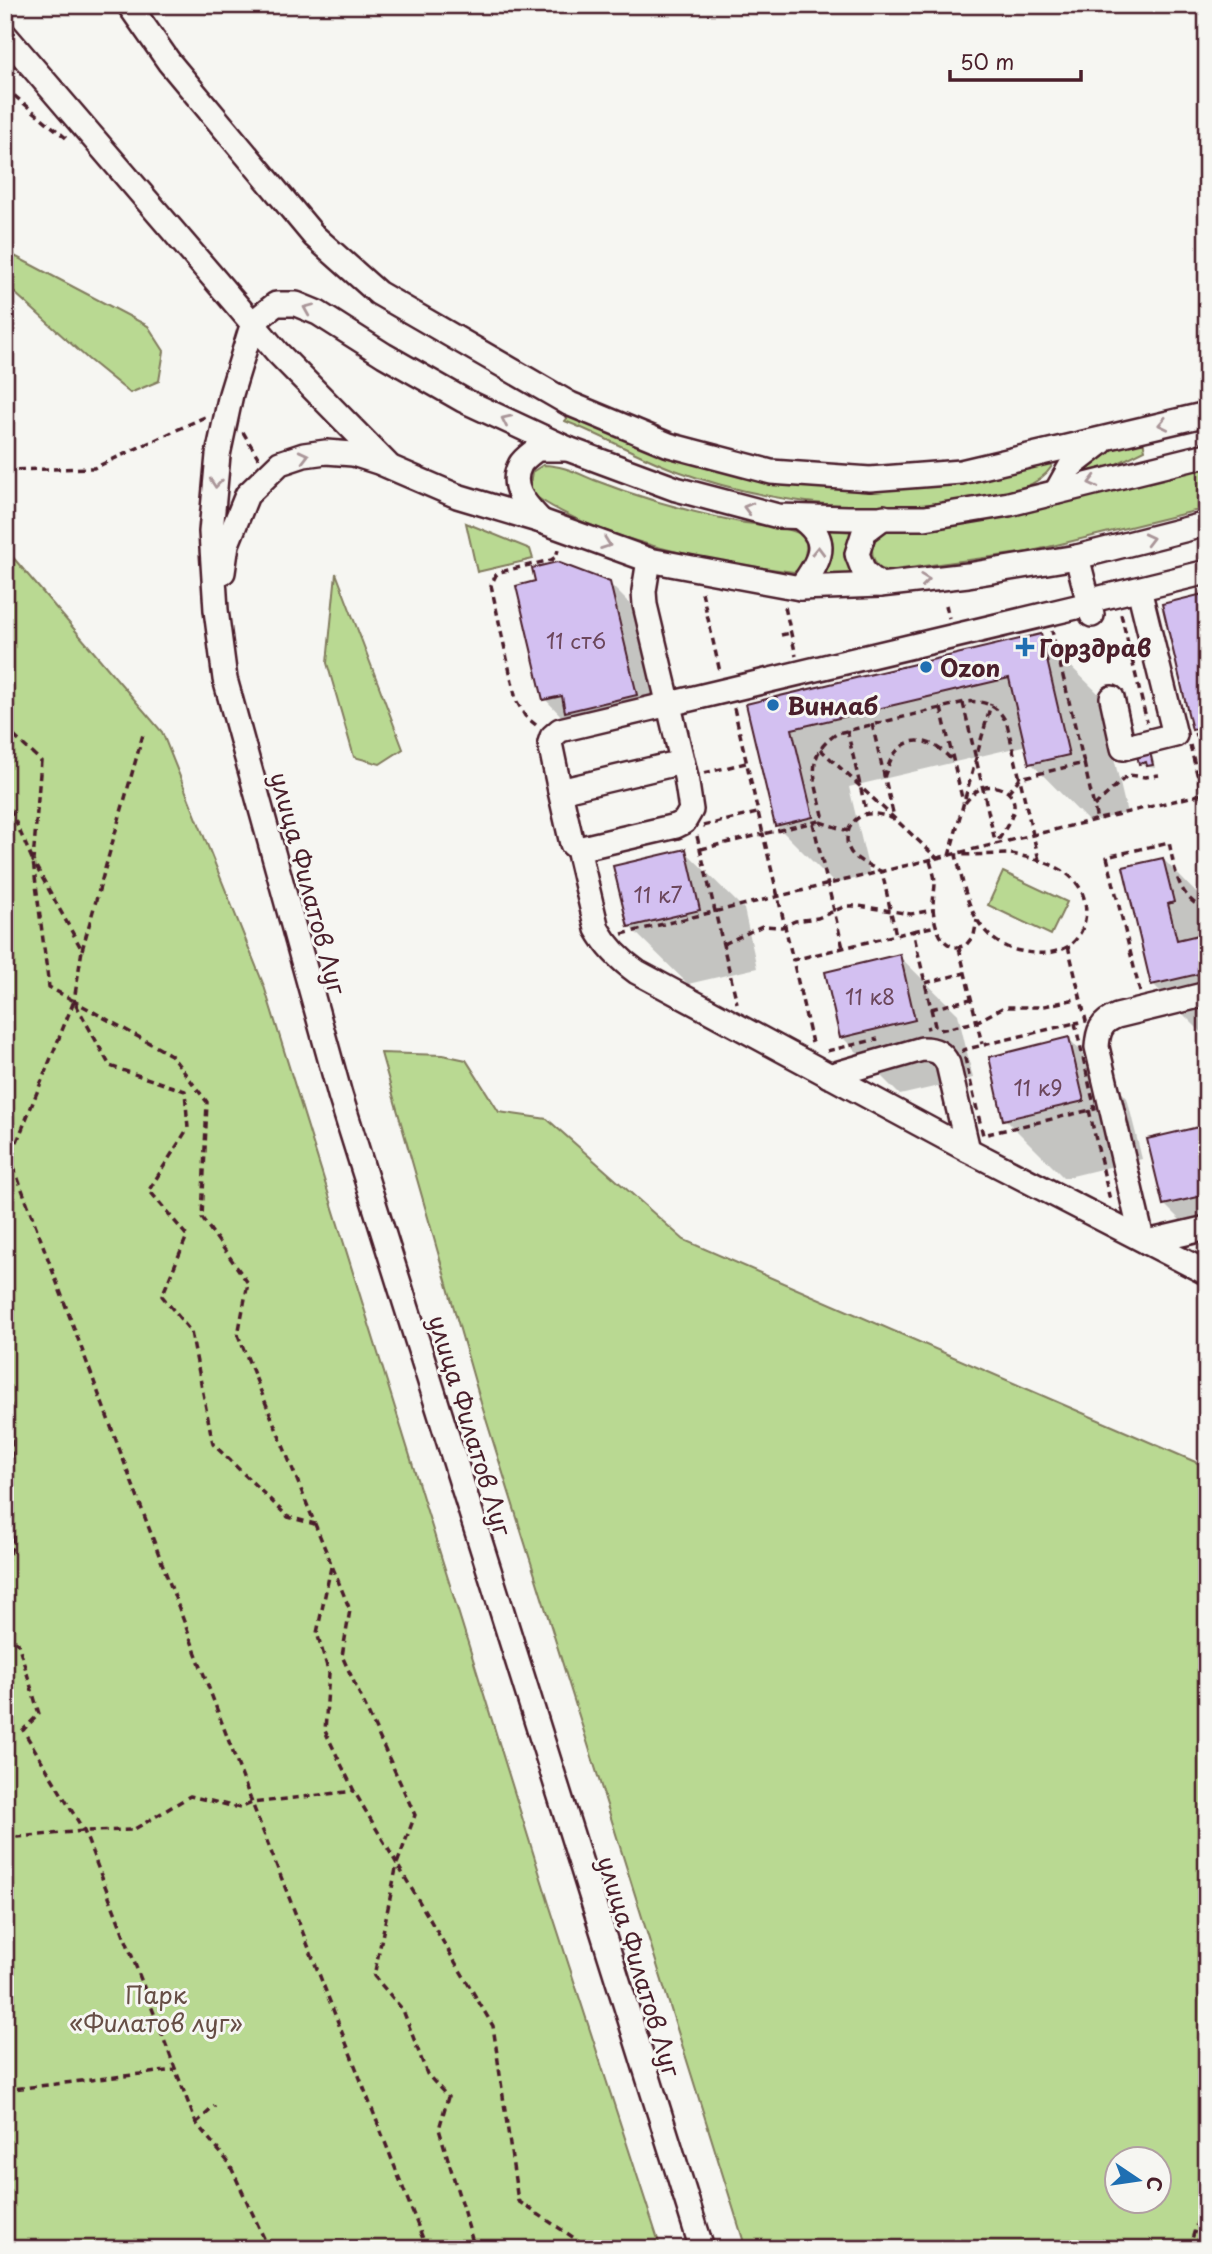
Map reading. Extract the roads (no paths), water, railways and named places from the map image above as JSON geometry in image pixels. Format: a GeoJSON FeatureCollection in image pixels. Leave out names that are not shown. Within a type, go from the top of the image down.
{"type":"FeatureCollection","features":[{"type":"Feature","properties":{"kind":"street"},"geometry":{"type":"LineString","coordinates":[[129,5],[169,62],[314,236],[378,293],[570,404],[669,445],[771,472],[870,479],[961,472],[1207,414]]}},
{"type":"Feature","properties":{"kind":"street"},"geometry":{"type":"LineString","coordinates":[[5,35],[277,352],[391,468]]}},
{"type":"Feature","properties":{"kind":"street","name":"улица Филатов Луг"},"geometry":{"type":"LineString","coordinates":[[702,2249],[340,1095],[225,679],[216,610],[211,532],[218,455],[250,332],[261,316],[276,304],[296,304],[318,313],[463,400],[568,449],[676,489],[778,516],[925,518],[1009,504],[1207,455]]}},
{"type":"Feature","properties":{"kind":"street"},"geometry":{"type":"LineString","coordinates":[[1056,492],[1070,467],[1093,448],[1119,433]]}},
{"type":"Feature","properties":{"kind":"street"},"geometry":{"type":"LineString","coordinates":[[541,521],[520,499],[517,484],[520,464],[537,449],[568,449]]}},
{"type":"Feature","properties":{"kind":"street","name":"улица Филатов Луг"},"geometry":{"type":"LineString","coordinates":[[216,610],[227,544],[247,495],[280,463],[304,454],[326,452],[353,454],[457,496],[541,521],[649,560],[800,588],[880,585],[968,575],[1077,557],[1207,524]]}},
{"type":"Feature","properties":{"kind":"street"},"geometry":{"type":"LineString","coordinates":[[799,517],[813,526],[821,547],[817,566],[800,588]]}},
{"type":"Feature","properties":{"kind":"street"},"geometry":{"type":"LineString","coordinates":[[880,585],[864,572],[857,554],[864,532],[884,517]]}},
{"type":"Feature","properties":{"kind":"street"},"geometry":{"type":"LineString","coordinates":[[1077,557],[1090,607]]}},
{"type":"Feature","properties":{"kind":"street"},"geometry":{"type":"LineString","coordinates":[[578,849],[676,826],[684,822],[691,810],[645,606],[644,591],[649,560]]}},
{"type":"Feature","properties":{"kind":"street"},"geometry":{"type":"LineString","coordinates":[[1207,572],[1139,589],[1090,607],[669,704],[617,708],[561,730],[552,737],[550,750],[572,845],[578,849],[597,929],[624,963],[829,1076],[973,1132],[1144,1241],[1207,1273]]}},
{"type":"Feature","properties":{"kind":"street"},"geometry":{"type":"LineString","coordinates":[[1112,698],[1124,748],[1175,736],[1176,703],[1158,629],[1139,589]]}},
{"type":"Feature","properties":{"kind":"street"},"geometry":{"type":"LineString","coordinates":[[560,791],[684,770]]}},
{"type":"Feature","properties":{"kind":"street"},"geometry":{"type":"LineString","coordinates":[[1144,1241],[1135,1213],[1097,1047],[1097,1033],[1107,1020],[1116,1016],[1207,994]]}},
{"type":"Feature","properties":{"kind":"street"},"geometry":{"type":"LineString","coordinates":[[829,1076],[922,1049],[933,1049],[943,1055],[948,1064],[973,1132]]}},
{"type":"Feature","properties":{"kind":"street"},"geometry":{"type":"LineString","coordinates":[[1144,1241],[1207,1228]]}},
{"type":"Feature","properties":{"kind":"place","name":"Горздрав"},"geometry":{"type":"Point","coordinates":[1025,647]}},
{"type":"Feature","properties":{"kind":"place","name":"Ozon"},"geometry":{"type":"Point","coordinates":[926,667]}},
{"type":"Feature","properties":{"kind":"place","name":"Винлаб"},"geometry":{"type":"Point","coordinates":[773,705]}},
{"type":"Feature","properties":{"kind":"park label","name":"Парк «Филатов луг»"},"geometry":{"type":"Point","coordinates":[156,2008]}}]}
